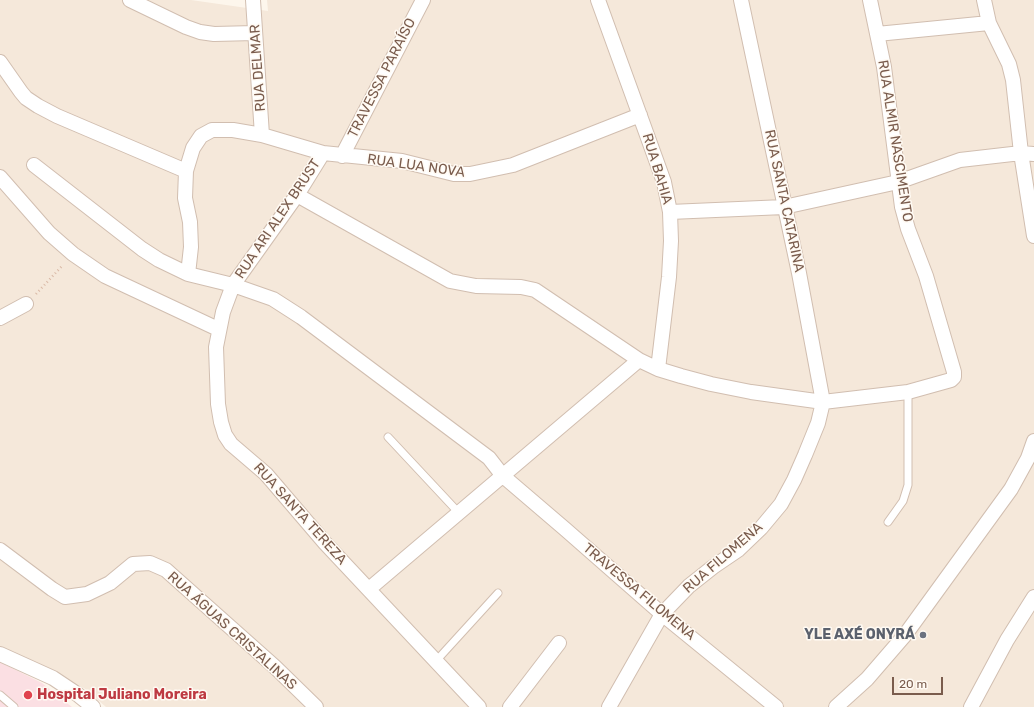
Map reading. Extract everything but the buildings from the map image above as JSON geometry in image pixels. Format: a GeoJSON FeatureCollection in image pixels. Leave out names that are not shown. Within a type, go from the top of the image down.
{"type":"FeatureCollection","features":[{"type":"Feature","properties":{"kind":"street"},"geometry":{"type":"LineString","coordinates":[[130,0],[186,27],[200,32],[214,34],[255,33]]}},
{"type":"Feature","properties":{"kind":"street","name":"RUA DELMAR"},"geometry":{"type":"LineString","coordinates":[[253,0],[262,135]]}},
{"type":"Feature","properties":{"kind":"street","name":"TRAVESSA PARAÍSO"},"geometry":{"type":"LineString","coordinates":[[342,156],[423,0]]}},
{"type":"Feature","properties":{"kind":"street","name":"RUA BAHIA"},"geometry":{"type":"LineString","coordinates":[[598,0],[664,182],[670,212],[671,241],[669,277],[658,369]]}},
{"type":"Feature","properties":{"kind":"street","name":"RUA SANTA CATARINA"},"geometry":{"type":"LineString","coordinates":[[741,0],[799,273],[823,402]]}},
{"type":"Feature","properties":{"kind":"street","name":"RUA ALMIR NASCIMENTO"},"geometry":{"type":"LineString","coordinates":[[870,0],[884,67],[898,182],[908,229],[926,276],[954,372],[954,377],[951,380],[908,392]]}},
{"type":"Feature","properties":{"kind":"street"},"geometry":{"type":"LineString","coordinates":[[984,0],[989,23],[1009,64],[1013,80],[1027,154],[1034,236]]}},
{"type":"Feature","properties":{"kind":"street"},"geometry":{"type":"LineString","coordinates":[[877,34],[989,23]]}},
{"type":"Feature","properties":{"kind":"street"},"geometry":{"type":"LineString","coordinates":[[0,62],[26,98],[38,106],[57,116],[186,171]]}},
{"type":"Feature","properties":{"kind":"street","name":"RUA LUA NOVA"},"geometry":{"type":"LineString","coordinates":[[188,274],[191,247],[190,222],[185,198],[186,171],[193,148],[201,136],[212,130],[233,130],[262,135],[323,154],[402,161],[454,174],[470,174],[513,165],[640,115]]}},
{"type":"Feature","properties":{"kind":"street","name":"RUA ARI ALEX BRUST"},"geometry":{"type":"LineString","coordinates":[[233,285],[297,195],[323,154]]}},
{"type":"Feature","properties":{"kind":"street"},"geometry":{"type":"LineString","coordinates":[[670,212],[784,207],[898,182],[960,160],[1027,154]]}},
{"type":"Feature","properties":{"kind":"street","name":"TRAVESSA FILOMENA"},"geometry":{"type":"LineString","coordinates":[[34,165],[142,249],[159,260],[188,274],[233,285],[273,299],[301,317],[489,458],[503,476],[662,614],[776,707]]}},
{"type":"Feature","properties":{"kind":"street"},"geometry":{"type":"LineString","coordinates":[[0,177],[49,233],[73,254],[106,276],[218,328]]}},
{"type":"Feature","properties":{"kind":"street"},"geometry":{"type":"LineString","coordinates":[[297,195],[450,281],[463,284],[521,287],[535,290],[639,360],[658,369],[711,384],[751,392],[823,402],[908,392]]}},
{"type":"Feature","properties":{"kind":"street","name":"RUA SANTA TEREZA"},"geometry":{"type":"LineString","coordinates":[[233,285],[222,312],[218,328],[216,347],[218,404],[225,435],[231,444],[266,474],[325,543],[479,707]]}},
{"type":"Feature","properties":{"kind":"street"},"geometry":{"type":"LineString","coordinates":[[0,318],[26,304]]}},
{"type":"Feature","properties":{"kind":"street"},"geometry":{"type":"LineString","coordinates":[[369,589],[639,360]]}},
{"type":"Feature","properties":{"kind":"street","name":"RUA FILOMENA"},"geometry":{"type":"LineString","coordinates":[[609,707],[662,614],[689,586],[743,545],[761,528],[781,504],[805,456],[818,423],[823,402]]}},
{"type":"Feature","properties":{"kind":"street"},"geometry":{"type":"LineString","coordinates":[[836,707],[867,680],[905,635],[1011,489],[1028,458],[1034,441]]}},
{"type":"Feature","properties":{"kind":"street","name":"RUA ÁGUAS CRISTALINAS"},"geometry":{"type":"LineString","coordinates":[[0,550],[65,597],[87,594],[110,583],[134,564],[150,563],[166,570],[275,667],[316,707]]}},
{"type":"Feature","properties":{"kind":"street"},"geometry":{"type":"LineString","coordinates":[[971,707],[1007,640],[1034,597]]}},
{"type":"Feature","properties":{"kind":"street"},"geometry":{"type":"LineString","coordinates":[[510,707],[559,643]]}},
{"type":"Feature","properties":{"kind":"street"},"geometry":{"type":"LineString","coordinates":[[0,654],[53,678],[93,707]]}},
{"type":"Feature","properties":{"kind":"lane"},"geometry":{"type":"LineString","coordinates":[[888,522],[903,501],[908,485],[908,392]]}},
{"type":"Feature","properties":{"kind":"lane"},"geometry":{"type":"LineString","coordinates":[[388,437],[459,513]]}},
{"type":"Feature","properties":{"kind":"lane"},"geometry":{"type":"LineString","coordinates":[[436,661],[498,593]]}},
{"type":"Feature","properties":{"kind":"lane"},"geometry":{"type":"LineString","coordinates":[[0,695],[14,707]]}},
{"type":"Feature","properties":{"kind":"path"},"geometry":{"type":"LineString","coordinates":[[26,304],[73,254]]}},
{"type":"Feature","properties":{"kind":"shaded area"},"geometry":{"type":"Polygon","coordinates":[[[0,0],[191,0],[268,11],[267,0],[1034,0],[1034,707],[106,707],[84,688],[0,661],[0,0]]]}},
{"type":"Feature","properties":{"kind":"shaded area","name":"Hospital Juliano Moreira"},"geometry":{"type":"Polygon","coordinates":[[[0,662],[42,683],[72,707],[0,707],[0,662]]]}},
{"type":"Feature","properties":{"kind":"place","name":"YLE AXÉ ONYRÁ"},"geometry":{"type":"Point","coordinates":[923,635]}},
{"type":"Feature","properties":{"kind":"place","name":"Hospital Juliano Moreira"},"geometry":{"type":"Point","coordinates":[28,695]}}]}
